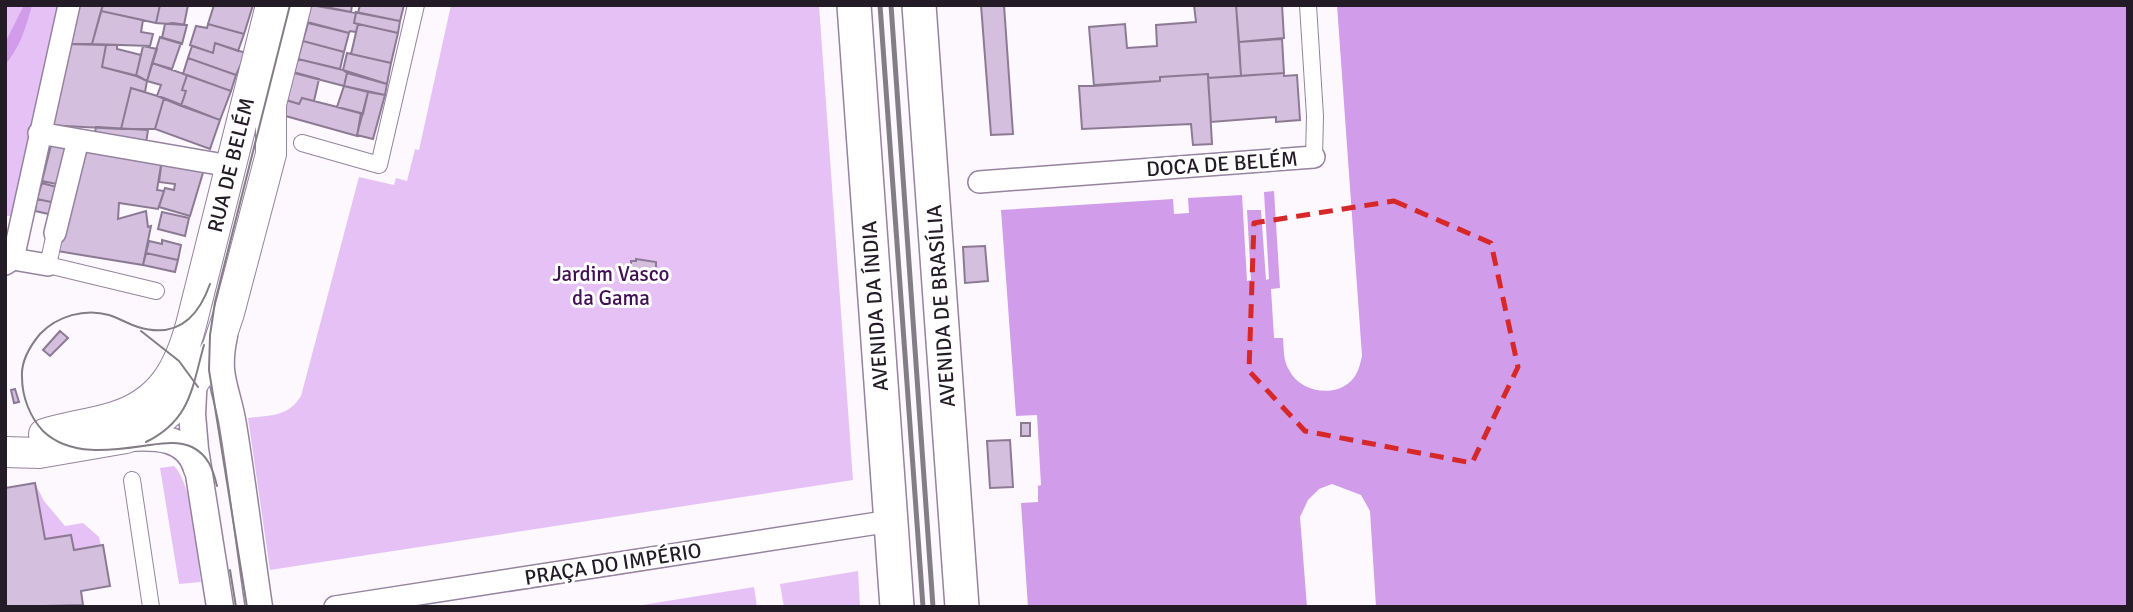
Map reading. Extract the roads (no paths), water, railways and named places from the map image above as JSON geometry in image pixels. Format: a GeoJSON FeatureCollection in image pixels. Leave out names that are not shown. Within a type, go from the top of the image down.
{"type":"FeatureCollection","features":[{"type":"Feature","properties":{"kind":"main road","name":"RUA DE BELÉM"},"geometry":{"type":"LineString","coordinates":[[155,395],[177,364],[191,325],[271,5]]}},
{"type":"Feature","properties":{"kind":"main road","name":"RUA DE BELÉM"},"geometry":{"type":"LineString","coordinates":[[5,450],[39,453],[126,438],[160,421],[178,404],[217,349],[271,154],[271,104],[296,5]]}},
{"type":"Feature","properties":{"kind":"main road","name":"AVENIDA DA ÍNDIA"},"geometry":{"type":"LineString","coordinates":[[854,5],[897,607]]}},
{"type":"Feature","properties":{"kind":"main road","name":"AVENIDA DE BRASÍLIA"},"geometry":{"type":"LineString","coordinates":[[919,5],[962,607]]}},
{"type":"Feature","properties":{"kind":"main road"},"geometry":{"type":"LineString","coordinates":[[5,450],[49,433],[115,417],[144,404],[155,395]]}},
{"type":"Feature","properties":{"kind":"street"},"geometry":{"type":"LineString","coordinates":[[69,5],[9,261],[48,264],[156,291]]}},
{"type":"Feature","properties":{"kind":"street"},"geometry":{"type":"LineString","coordinates":[[302,143],[379,165],[416,5]]}},
{"type":"Feature","properties":{"kind":"street","name":"DOCA DE BELÉM"},"geometry":{"type":"LineString","coordinates":[[979,181],[1314,157],[1315,116],[1308,5]]}},
{"type":"Feature","properties":{"kind":"street"},"geometry":{"type":"LineString","coordinates":[[39,133],[230,166]]}},
{"type":"Feature","properties":{"kind":"street"},"geometry":{"type":"LineString","coordinates":[[48,264],[78,140]]}},
{"type":"Feature","properties":{"kind":"street"},"geometry":{"type":"LineString","coordinates":[[229,313],[220,370],[228,405],[259,607]]}},
{"type":"Feature","properties":{"kind":"street"},"geometry":{"type":"LineString","coordinates":[[191,325],[194,381],[192,414],[198,477]]}},
{"type":"Feature","properties":{"kind":"street"},"geometry":{"type":"LineString","coordinates":[[155,395],[173,383],[194,381],[212,386],[228,405]]}},
{"type":"Feature","properties":{"kind":"street"},"geometry":{"type":"LineString","coordinates":[[126,438],[158,438],[181,445],[194,459],[220,607]]}},
{"type":"Feature","properties":{"kind":"street"},"geometry":{"type":"LineString","coordinates":[[131,480],[151,607]]}},
{"type":"Feature","properties":{"kind":"street","name":"PRAÇA DO IMPÉRIO"},"geometry":{"type":"LineString","coordinates":[[335,607],[891,521]]}},
{"type":"Feature","properties":{"kind":"tram line"},"geometry":{"type":"LineString","coordinates":[[247,607],[209,370],[210,335],[215,302],[290,5]]}},
{"type":"Feature","properties":{"kind":"tram line"},"geometry":{"type":"LineString","coordinates":[[210,284],[192,316],[175,328],[152,330],[113,316],[90,312],[63,318],[40,334],[33,344],[25,360],[22,377],[23,392],[31,413],[43,431],[54,440],[80,449],[94,450],[166,443],[187,445],[206,458],[217,486]]}},
{"type":"Feature","properties":{"kind":"tram line"},"geometry":{"type":"LineString","coordinates":[[141,331],[179,361],[198,387]]}},
{"type":"Feature","properties":{"kind":"tram line"},"geometry":{"type":"LineString","coordinates":[[146,442],[161,433],[181,413],[192,388],[204,345]]}},
{"type":"Feature","properties":{"kind":"tram line"},"geometry":{"type":"LineString","coordinates":[[230,570],[236,607]]}},
{"type":"Feature","properties":{"kind":"railway"},"geometry":{"type":"LineString","coordinates":[[880,5],[923,607]]}},
{"type":"Feature","properties":{"kind":"railway"},"geometry":{"type":"LineString","coordinates":[[891,5],[933,607]]}},
{"type":"Feature","properties":{"kind":"park label","name":"Jardim Vasco da Gama"},"geometry":{"type":"Point","coordinates":[611,286]}}]}
